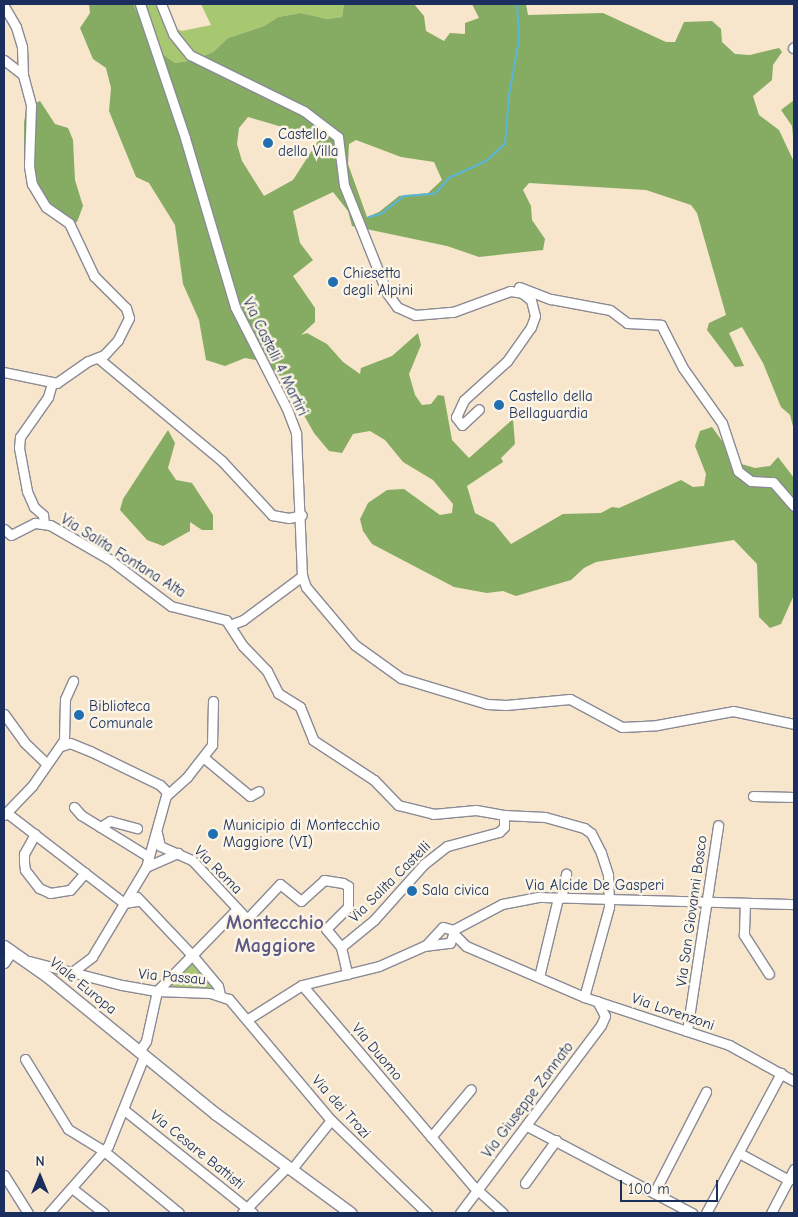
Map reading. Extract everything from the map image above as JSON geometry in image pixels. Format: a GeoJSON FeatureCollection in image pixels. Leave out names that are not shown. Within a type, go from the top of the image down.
{"type":"FeatureCollection","features":[{"type":"Feature","properties":{"kind":"main road","name":"Viale Europa"},"geometry":{"type":"LineString","coordinates":[[8,948],[288,1170],[351,1213]]}},
{"type":"Feature","properties":{"kind":"street","name":"Via Castelli 4 Martiri"},"geometry":{"type":"LineString","coordinates":[[140,4],[185,138],[232,299],[296,433],[302,515],[302,576]]}},
{"type":"Feature","properties":{"kind":"street"},"geometry":{"type":"LineString","coordinates":[[161,4],[173,34],[190,55],[304,110],[338,138],[345,189],[387,293],[397,307],[416,315],[453,312],[521,288],[551,299],[610,310],[627,322],[661,325],[683,368],[722,423],[738,471],[751,481],[773,482],[794,506]]}},
{"type":"Feature","properties":{"kind":"street"},"geometry":{"type":"LineString","coordinates":[[4,6],[20,40],[23,75],[31,105],[29,172],[35,191],[46,207],[69,223],[94,276],[122,304],[128,315],[118,340],[98,358],[52,383],[4,372]]}},
{"type":"Feature","properties":{"kind":"street"},"geometry":{"type":"LineString","coordinates":[[4,60],[23,75]]}},
{"type":"Feature","properties":{"kind":"street"},"geometry":{"type":"LineString","coordinates":[[479,408],[462,425],[456,417],[464,400],[507,361],[534,321],[531,300],[522,293],[510,291]]}},
{"type":"Feature","properties":{"kind":"street"},"geometry":{"type":"LineString","coordinates":[[98,358],[222,461],[272,515],[285,518],[302,515]]}},
{"type":"Feature","properties":{"kind":"street"},"geometry":{"type":"LineString","coordinates":[[44,524],[44,517],[27,491],[19,448],[20,438],[48,397],[52,383]]}},
{"type":"Feature","properties":{"kind":"street","name":"Via Salita Fontana Alta"},"geometry":{"type":"LineString","coordinates":[[4,529],[13,535],[26,527],[44,524],[109,559],[170,606],[203,611],[226,620],[230,625]]}},
{"type":"Feature","properties":{"kind":"street"},"geometry":{"type":"LineString","coordinates":[[584,996],[609,899],[607,867],[589,831],[545,817],[504,815],[476,810],[428,813],[390,800],[374,780],[313,740],[300,707],[278,693],[267,671],[242,646],[230,625],[243,620],[302,576],[313,596],[355,644],[387,669],[417,684],[487,704],[506,706],[570,700],[622,726],[657,725],[733,711],[794,724]]}},
{"type":"Feature","properties":{"kind":"street"},"geometry":{"type":"LineString","coordinates":[[73,681],[65,699],[65,735],[61,746],[46,763],[32,786],[5,814],[35,834],[124,903],[139,901]]}},
{"type":"Feature","properties":{"kind":"street"},"geometry":{"type":"LineString","coordinates":[[166,796],[203,758],[212,745],[213,701]]}},
{"type":"Feature","properties":{"kind":"street"},"geometry":{"type":"LineString","coordinates":[[4,714],[24,742],[46,763]]}},
{"type":"Feature","properties":{"kind":"street"},"geometry":{"type":"LineString","coordinates":[[61,746],[74,744],[106,758],[160,785],[166,790],[166,796],[146,867],[92,957],[71,972]]}},
{"type":"Feature","properties":{"kind":"street"},"geometry":{"type":"LineString","coordinates":[[203,758],[250,796],[259,791]]}},
{"type":"Feature","properties":{"kind":"street"},"geometry":{"type":"LineString","coordinates":[[753,796],[794,796]]}},
{"type":"Feature","properties":{"kind":"street"},"geometry":{"type":"LineString","coordinates":[[74,807],[100,827],[149,857]]}},
{"type":"Feature","properties":{"kind":"street","name":"Via Salita Castelli"},"geometry":{"type":"LineString","coordinates":[[341,947],[374,920],[424,864],[447,846],[499,832],[504,827],[504,815]]}},
{"type":"Feature","properties":{"kind":"street"},"geometry":{"type":"LineString","coordinates":[[100,827],[110,821],[137,828]]}},
{"type":"Feature","properties":{"kind":"street","name":"Via San Giovanni Bosco"},"geometry":{"type":"LineString","coordinates":[[687,1031],[708,901],[718,824]]}},
{"type":"Feature","properties":{"kind":"street","name":"Via Roma"},"geometry":{"type":"LineString","coordinates":[[156,833],[160,846],[192,860],[237,909]]}},
{"type":"Feature","properties":{"kind":"street"},"geometry":{"type":"LineString","coordinates":[[35,834],[24,854],[24,862],[25,870],[39,888],[50,893],[70,890],[85,873]]}},
{"type":"Feature","properties":{"kind":"street","name":"Via Roma"},"geometry":{"type":"LineString","coordinates":[[146,867],[179,853]]}},
{"type":"Feature","properties":{"kind":"street"},"geometry":{"type":"LineString","coordinates":[[540,977],[566,874]]}},
{"type":"Feature","properties":{"kind":"street"},"geometry":{"type":"LineString","coordinates":[[50,1213],[104,1151],[123,1109],[146,1042],[156,1003],[157,991],[237,909],[248,919],[280,884],[301,901],[324,880],[339,881],[348,886],[348,907],[326,930],[341,947],[347,974]]}},
{"type":"Feature","properties":{"kind":"street"},"geometry":{"type":"LineString","coordinates":[[135,887],[139,901],[192,955],[218,986],[220,995]]}},
{"type":"Feature","properties":{"kind":"street","name":"Via Alcide De Gasperi"},"geometry":{"type":"LineString","coordinates":[[454,933],[502,904],[539,897],[794,904]]}},
{"type":"Feature","properties":{"kind":"street"},"geometry":{"type":"LineString","coordinates":[[744,902],[744,935],[769,974]]}},
{"type":"Feature","properties":{"kind":"street"},"geometry":{"type":"LineString","coordinates":[[248,1019],[302,985],[379,966],[424,946],[441,942],[450,943],[454,933],[447,926],[424,946]]}},
{"type":"Feature","properties":{"kind":"street"},"geometry":{"type":"LineString","coordinates":[[438,932],[441,942]]}},
{"type":"Feature","properties":{"kind":"street","name":"Via Lorenzoni"},"geometry":{"type":"LineString","coordinates":[[454,933],[466,946],[597,1001],[729,1045],[794,1081]]}},
{"type":"Feature","properties":{"kind":"street"},"geometry":{"type":"LineString","coordinates":[[4,963],[8,948]]}},
{"type":"Feature","properties":{"kind":"street"},"geometry":{"type":"LineString","coordinates":[[92,957],[95,979]]}},
{"type":"Feature","properties":{"kind":"street","name":"Via Passau"},"geometry":{"type":"LineString","coordinates":[[24,959],[95,979],[157,991],[220,995],[236,1005],[248,1019]]}},
{"type":"Feature","properties":{"kind":"street","name":"Via Duomo"},"geometry":{"type":"LineString","coordinates":[[302,985],[477,1190],[503,1213]]}},
{"type":"Feature","properties":{"kind":"street"},"geometry":{"type":"LineString","coordinates":[[597,1001],[605,1016],[613,1010],[625,1010]]}},
{"type":"Feature","properties":{"kind":"street","name":"Via Giuseppe Zannato"},"geometry":{"type":"LineString","coordinates":[[460,1213],[527,1126],[605,1016]]}},
{"type":"Feature","properties":{"kind":"street","name":"Via dei Trozi"},"geometry":{"type":"LineString","coordinates":[[248,1019],[331,1120],[424,1211]]}},
{"type":"Feature","properties":{"kind":"street"},"geometry":{"type":"LineString","coordinates":[[26,1060],[68,1129],[104,1151],[179,1213]]}},
{"type":"Feature","properties":{"kind":"street"},"geometry":{"type":"LineString","coordinates":[[706,1213],[740,1153],[781,1073]]}},
{"type":"Feature","properties":{"kind":"street"},"geometry":{"type":"LineString","coordinates":[[431,1137],[471,1089]]}},
{"type":"Feature","properties":{"kind":"street"},"geometry":{"type":"LineString","coordinates":[[654,1194],[706,1092]]}},
{"type":"Feature","properties":{"kind":"street","name":"Via Cesare Battisti"},"geometry":{"type":"LineString","coordinates":[[123,1109],[247,1212]]}},
{"type":"Feature","properties":{"kind":"street"},"geometry":{"type":"LineString","coordinates":[[247,1212],[288,1170],[331,1120]]}},
{"type":"Feature","properties":{"kind":"street"},"geometry":{"type":"LineString","coordinates":[[527,1126],[692,1213]]}},
{"type":"Feature","properties":{"kind":"street"},"geometry":{"type":"LineString","coordinates":[[525,1182],[556,1140]]}},
{"type":"Feature","properties":{"kind":"street"},"geometry":{"type":"LineString","coordinates":[[740,1153],[789,1180]]}},
{"type":"Feature","properties":{"kind":"street"},"geometry":{"type":"LineString","coordinates":[[771,1213],[794,1170]]}},
{"type":"Feature","properties":{"kind":"street"},"geometry":{"type":"LineString","coordinates":[[4,1175],[28,1213]]}},
{"type":"Feature","properties":{"kind":"street"},"geometry":{"type":"LineString","coordinates":[[72,1188],[104,1213]]}},
{"type":"Feature","properties":{"kind":"green space"},"geometry":{"type":"Polygon","coordinates":[[[89,4],[133,4],[154,48],[175,63],[194,60],[213,52],[228,38],[264,26],[278,17],[301,13],[327,19],[342,17],[344,4],[414,4],[424,16],[426,31],[444,41],[450,33],[465,34],[465,23],[479,18],[472,4],[526,4],[528,15],[603,13],[666,42],[675,42],[684,22],[712,21],[721,29],[722,42],[735,54],[750,55],[779,48],[782,52],[773,65],[772,80],[753,96],[759,115],[779,130],[794,162],[794,430],[790,415],[781,407],[763,363],[742,327],[729,333],[744,366],[735,367],[707,330],[709,323],[726,315],[697,213],[691,205],[646,190],[529,183],[523,190],[531,206],[532,220],[545,239],[543,250],[479,257],[447,246],[352,226],[348,211],[333,192],[293,211],[300,243],[313,260],[293,276],[315,308],[315,322],[301,335],[307,333],[327,344],[343,362],[360,374],[361,368],[392,356],[418,333],[421,345],[409,374],[415,395],[422,405],[431,404],[438,395],[444,396],[452,440],[469,458],[513,419],[515,444],[501,458],[503,462],[467,486],[475,513],[494,523],[511,544],[563,514],[601,513],[612,507],[619,508],[681,480],[693,487],[704,486],[706,474],[695,446],[700,431],[712,427],[738,463],[755,468],[770,466],[778,457],[794,478],[794,595],[781,624],[770,628],[759,617],[757,564],[734,540],[596,562],[584,568],[571,580],[516,596],[503,591],[487,593],[454,587],[372,544],[363,531],[360,519],[368,503],[387,490],[404,489],[440,515],[452,513],[453,504],[433,480],[403,462],[385,440],[370,431],[353,434],[342,453],[329,451],[314,433],[284,380],[266,362],[245,358],[225,366],[206,360],[199,320],[183,284],[175,225],[149,183],[136,177],[109,111],[111,88],[106,68],[93,59],[80,28],[90,13],[89,4]],[[248,117],[239,128],[237,144],[242,161],[264,196],[293,180],[320,138],[248,117]],[[356,140],[349,144],[348,164],[367,217],[379,212],[399,196],[428,193],[442,180],[434,162],[401,157],[356,140]]]}},
{"type":"Feature","properties":{"kind":"green space"},"geometry":{"type":"Polygon","coordinates":[[[133,4],[160,4],[169,26],[182,31],[211,25],[201,4],[344,4],[342,17],[327,19],[301,13],[278,17],[264,26],[228,38],[213,52],[194,60],[175,63],[154,48],[133,4]]]}},
{"type":"Feature","properties":{"kind":"green space"},"geometry":{"type":"Polygon","coordinates":[[[794,100],[794,146],[792,126],[781,110],[794,100]]]}},
{"type":"Feature","properties":{"kind":"green space"},"geometry":{"type":"Polygon","coordinates":[[[40,101],[55,124],[68,128],[73,140],[75,180],[83,206],[77,222],[69,225],[29,184],[24,160],[24,122],[27,107],[40,101]]]}},
{"type":"Feature","properties":{"kind":"green space"},"geometry":{"type":"Polygon","coordinates":[[[168,430],[175,443],[168,468],[176,480],[192,483],[213,515],[213,530],[202,530],[190,522],[190,531],[163,546],[147,540],[120,510],[123,499],[168,430]]]}},
{"type":"Feature","properties":{"kind":"green space"},"geometry":{"type":"Polygon","coordinates":[[[192,960],[215,989],[167,986],[192,960]]]}},
{"type":"Feature","properties":{"kind":"waterway"},"geometry":{"type":"LineString","coordinates":[[369,217],[381,214],[404,196],[435,194],[449,178],[486,161],[505,144],[509,95],[519,40],[517,4]]}},
{"type":"Feature","properties":{"kind":"place","name":"Castello della Villa"},"geometry":{"type":"Point","coordinates":[268,143]}},
{"type":"Feature","properties":{"kind":"place","name":"Chiesetta degli Alpini"},"geometry":{"type":"Point","coordinates":[333,282]}},
{"type":"Feature","properties":{"kind":"place","name":"Castello della Bellaguardia"},"geometry":{"type":"Point","coordinates":[499,405]}},
{"type":"Feature","properties":{"kind":"place","name":"Biblioteca Comunale"},"geometry":{"type":"Point","coordinates":[79,715]}},
{"type":"Feature","properties":{"kind":"place","name":"Municipio di Montecchio Maggiore (VI)"},"geometry":{"type":"Point","coordinates":[213,834]}},
{"type":"Feature","properties":{"kind":"place","name":"Sala civica"},"geometry":{"type":"Point","coordinates":[412,891]}},
{"type":"Feature","properties":{"kind":"district","name":"Montecchio Maggiore"},"geometry":{"type":"Point","coordinates":[275,934]}}]}
